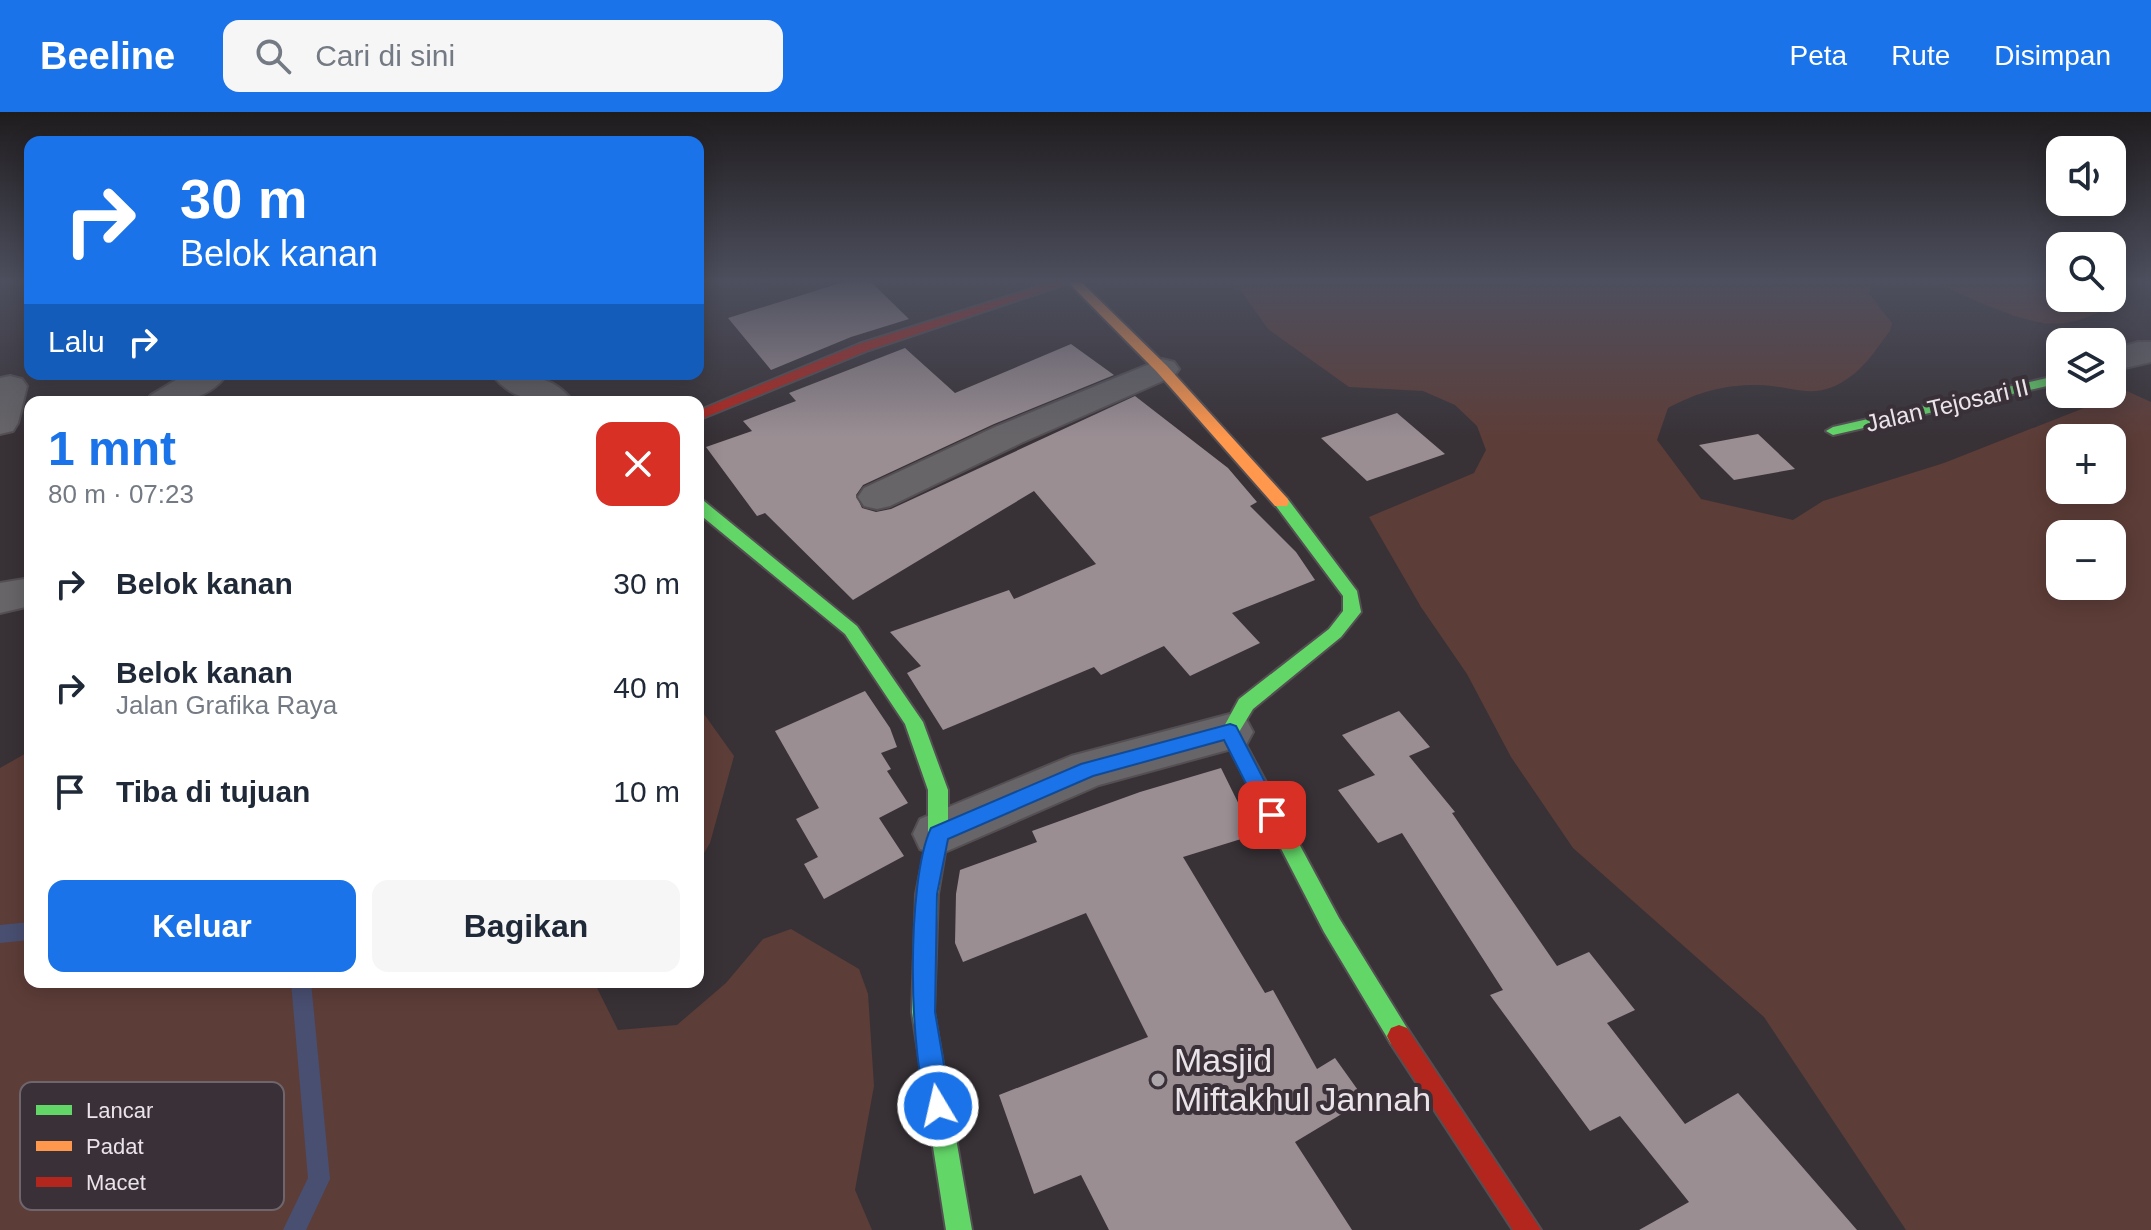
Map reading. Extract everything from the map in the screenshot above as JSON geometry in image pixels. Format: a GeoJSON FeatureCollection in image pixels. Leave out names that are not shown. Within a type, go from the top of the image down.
{"type":"FeatureCollection","features":[{"type":"Feature","properties":{"kind":"street"},"geometry":{"type":"LineString","coordinates":[[704,414],[864,347],[907,333]]}},
{"type":"Feature","properties":{"kind":"street"},"geometry":{"type":"LineString","coordinates":[[938,834],[1088,769],[1230,732],[1246,704],[1335,633],[1352,612],[1351,595],[1304,529],[1162,369],[1125,333]]}},
{"type":"Feature","properties":{"kind":"street"},"geometry":{"type":"LineString","coordinates":[[2126,356],[2151,352]]}},
{"type":"Feature","properties":{"kind":"street"},"geometry":{"type":"LineString","coordinates":[[877,497],[1008,435],[1162,369]]}},
{"type":"Feature","properties":{"kind":"street"},"geometry":{"type":"LineString","coordinates":[[173,396],[200,380]]}},
{"type":"Feature","properties":{"kind":"street","name":"Jalan Tejosari II"},"geometry":{"type":"LineString","coordinates":[[1833,431],[2046,382]]}},
{"type":"Feature","properties":{"kind":"street"},"geometry":{"type":"LineString","coordinates":[[0,423],[10,386]]}},
{"type":"Feature","properties":{"kind":"street"},"geometry":{"type":"LineString","coordinates":[[509,396],[530,387]]}},
{"type":"Feature","properties":{"kind":"street"},"geometry":{"type":"LineString","coordinates":[[704,510],[851,630],[914,722],[938,790],[938,834],[927,894],[923,1012],[959,1230]]}},
{"type":"Feature","properties":{"kind":"street"},"geometry":{"type":"LineString","coordinates":[[0,598],[24,593]]}},
{"type":"Feature","properties":{"kind":"street"},"geometry":{"type":"LineString","coordinates":[[1230,732],[1286,842],[1375,1000],[1528,1230]]}},
{"type":"Feature","properties":{"kind":"shaded area"},"geometry":{"type":"Polygon","coordinates":[[[1274,333],[1888,333],[1864,365],[1828,389],[1806,391],[1758,385],[1733,386],[1700,394],[1668,408],[1657,440],[1701,499],[1793,520],[1823,501],[1944,463],[2084,408],[2126,408],[2127,391],[2151,402],[2151,1230],[1906,1230],[1764,1017],[1573,848],[1511,757],[1467,674],[1421,607],[1369,517],[1474,473],[1486,450],[1477,426],[1455,405],[1423,391],[1349,387],[1274,333]]]}},
{"type":"Feature","properties":{"kind":"shaded area"},"geometry":{"type":"Polygon","coordinates":[[[704,714],[734,756],[710,843],[704,853],[704,714]]]}},
{"type":"Feature","properties":{"kind":"shaded area"},"geometry":{"type":"Polygon","coordinates":[[[24,754],[24,988],[597,988],[618,1030],[677,1025],[726,983],[763,939],[791,929],[859,969],[868,994],[874,1086],[855,1190],[872,1230],[0,1230],[0,768],[24,754]]]}},
{"type":"Feature","properties":{"kind":"building"},"geometry":{"type":"Polygon","coordinates":[[[741,333],[863,333],[851,337],[771,370],[741,333]]]}},
{"type":"Feature","properties":{"kind":"building"},"geometry":{"type":"Polygon","coordinates":[[[1071,344],[1114,375],[994,424],[863,485],[856,495],[862,508],[876,512],[891,509],[1135,396],[1228,468],[1257,502],[1250,506],[1296,552],[1315,580],[1232,613],[1260,643],[1190,676],[1164,646],[1101,675],[1094,667],[943,730],[907,673],[921,666],[890,632],[1009,590],[1014,599],[1096,564],[1034,491],[853,600],[765,513],[757,516],[706,447],[752,431],[743,421],[796,401],[789,393],[905,348],[955,393],[1071,344]]]}},
{"type":"Feature","properties":{"kind":"building"},"geometry":{"type":"Polygon","coordinates":[[[1397,413],[1445,454],[1367,481],[1321,438],[1397,413]]]}},
{"type":"Feature","properties":{"kind":"building"},"geometry":{"type":"Polygon","coordinates":[[[1758,434],[1795,469],[1734,480],[1699,445],[1758,434]]]}},
{"type":"Feature","properties":{"kind":"building"},"geometry":{"type":"Polygon","coordinates":[[[865,691],[890,728],[897,747],[881,753],[891,769],[887,771],[908,803],[879,818],[904,856],[824,899],[804,864],[818,857],[796,819],[819,808],[775,731],[865,691]]]}},
{"type":"Feature","properties":{"kind":"building"},"geometry":{"type":"Polygon","coordinates":[[[1399,711],[1430,747],[1409,756],[1455,812],[1452,813],[1557,966],[1589,952],[1635,1010],[1607,1023],[1685,1124],[1738,1093],[1857,1230],[1639,1230],[1689,1202],[1620,1116],[1590,1131],[1490,995],[1503,990],[1402,833],[1378,843],[1338,790],[1375,775],[1342,735],[1399,711]]]}},
{"type":"Feature","properties":{"kind":"building"},"geometry":{"type":"Polygon","coordinates":[[[1221,768],[1254,835],[1183,857],[1265,993],[1273,990],[1317,1069],[1335,1058],[1365,1100],[1295,1142],[1352,1230],[1109,1230],[1081,1175],[1034,1194],[999,1095],[1148,1037],[1086,913],[963,962],[955,943],[960,870],[1037,842],[1032,831],[1140,792],[1221,768]]]}},
{"type":"Feature","properties":{"kind":"waterway"},"geometry":{"type":"LineString","coordinates":[[0,934],[24,932]]}},
{"type":"Feature","properties":{"kind":"waterway"},"geometry":{"type":"LineString","coordinates":[[294,1230],[319,1179],[302,988]]}},
{"type":"Feature","properties":{"kind":"traffic: fast"},"geometry":{"type":"LineString","coordinates":[[1833,431],[2046,382]]}},
{"type":"Feature","properties":{"kind":"traffic: fast"},"geometry":{"type":"LineString","coordinates":[[1281,502],[1351,595],[1352,612],[1335,633],[1246,704],[1230,732],[1331,925],[1399,1036]]}},
{"type":"Feature","properties":{"kind":"traffic: fast"},"geometry":{"type":"LineString","coordinates":[[704,510],[851,630],[914,722],[938,790],[938,834],[927,894],[923,1012],[959,1230]]}},
{"type":"Feature","properties":{"kind":"traffic: slow"},"geometry":{"type":"LineString","coordinates":[[1126,333],[1162,369],[1281,502]]}},
{"type":"Feature","properties":{"kind":"traffic: jam"},"geometry":{"type":"LineString","coordinates":[[704,414],[864,347],[907,333]]}},
{"type":"Feature","properties":{"kind":"traffic: jam"},"geometry":{"type":"LineString","coordinates":[[1399,1036],[1528,1230]]}},
{"type":"Feature","properties":{"kind":"place","name":"Masjid Miftakhul Jannah"},"geometry":{"type":"Point","coordinates":[1158,1080]}},
{"type":"Feature","properties":{"kind":"route"},"geometry":{"type":"LineString","coordinates":[[938,1106],[923,1012],[927,894],[938,834],[1088,769],[1230,732],[1272,815]]}}]}
